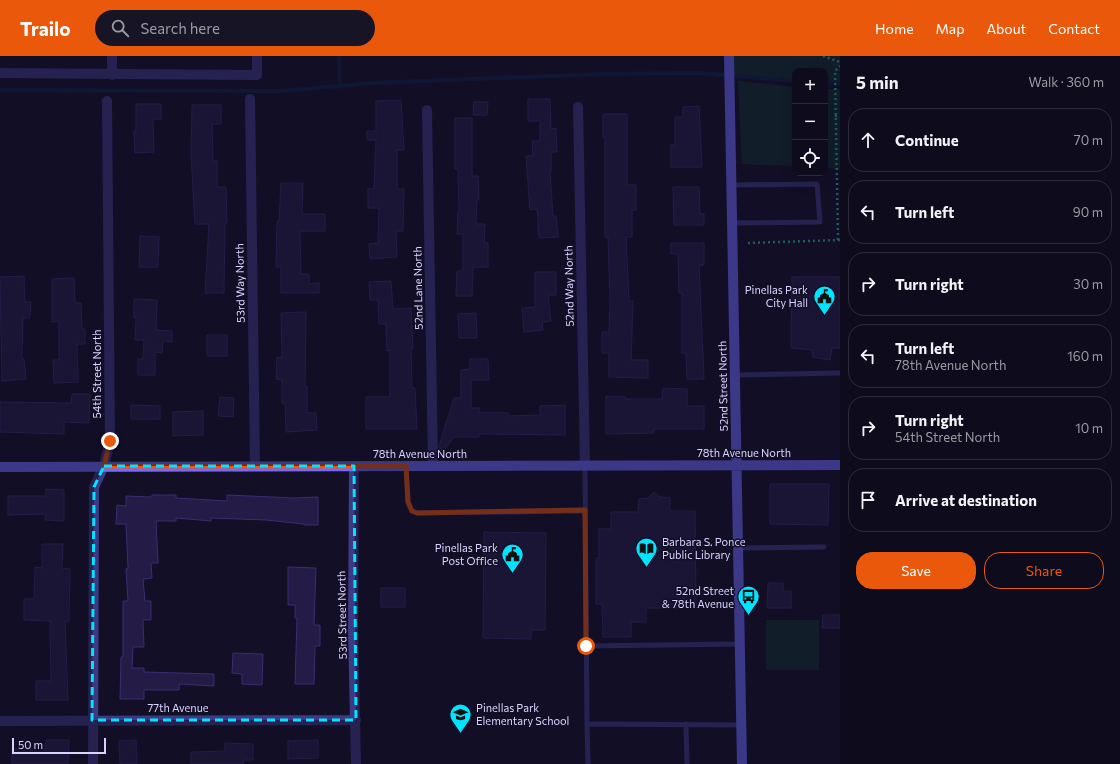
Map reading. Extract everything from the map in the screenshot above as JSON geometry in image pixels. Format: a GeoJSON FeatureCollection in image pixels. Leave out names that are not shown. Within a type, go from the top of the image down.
{"type":"FeatureCollection","features":[{"type":"Feature","properties":{"kind":"street"},"geometry":{"type":"LineString","coordinates":[[112,56],[112,75]]}},
{"type":"Feature","properties":{"kind":"street"},"geometry":{"type":"LineString","coordinates":[[0,73],[257,75],[257,56]]}},
{"type":"Feature","properties":{"kind":"street","name":"52nd Street North"},"geometry":{"type":"LineString","coordinates":[[729,56],[742,764]]}},
{"type":"Feature","properties":{"kind":"street","name":"53rd Way North"},"geometry":{"type":"LineString","coordinates":[[250,99],[255,466]]}},
{"type":"Feature","properties":{"kind":"street","name":"54th Street North"},"geometry":{"type":"LineString","coordinates":[[93,764],[94,487],[104,466],[110,441],[107,101]]}},
{"type":"Feature","properties":{"kind":"street","name":"52nd Way North"},"geometry":{"type":"LineString","coordinates":[[578,107],[585,465]]}},
{"type":"Feature","properties":{"kind":"street","name":"52nd Lane North"},"geometry":{"type":"LineString","coordinates":[[427,110],[433,465]]}},
{"type":"Feature","properties":{"kind":"street","name":"78th Avenue North"},"geometry":{"type":"LineString","coordinates":[[0,467],[840,465]]}},
{"type":"Feature","properties":{"kind":"street","name":"53rd Street North"},"geometry":{"type":"LineString","coordinates":[[354,466],[353,622],[356,764]]}},
{"type":"Feature","properties":{"kind":"street","name":"77th Avenue"},"geometry":{"type":"LineString","coordinates":[[0,721],[356,720]]}},
{"type":"Feature","properties":{"kind":"lane"},"geometry":{"type":"LineString","coordinates":[[731,185],[817,184],[820,222],[731,223]]}},
{"type":"Feature","properties":{"kind":"lane"},"geometry":{"type":"LineString","coordinates":[[734,376],[840,373]]}},
{"type":"Feature","properties":{"kind":"lane"},"geometry":{"type":"LineString","coordinates":[[585,465],[588,764]]}},
{"type":"Feature","properties":{"kind":"lane"},"geometry":{"type":"LineString","coordinates":[[406,466],[408,502],[412,511],[417,513],[585,510]]}},
{"type":"Feature","properties":{"kind":"lane"},"geometry":{"type":"LineString","coordinates":[[738,548],[824,547]]}},
{"type":"Feature","properties":{"kind":"lane"},"geometry":{"type":"LineString","coordinates":[[586,646],[740,644]]}},
{"type":"Feature","properties":{"kind":"lane"},"geometry":{"type":"LineString","coordinates":[[587,724],[741,725]]}},
{"type":"Feature","properties":{"kind":"lane"},"geometry":{"type":"LineString","coordinates":[[686,724],[687,764]]}},
{"type":"Feature","properties":{"kind":"path"},"geometry":{"type":"LineString","coordinates":[[823,56],[840,62]]}},
{"type":"Feature","properties":{"kind":"path"},"geometry":{"type":"LineString","coordinates":[[748,242],[839,240],[835,71],[840,66]]}},
{"type":"Feature","properties":{"kind":"path"},"geometry":{"type":"LineString","coordinates":[[835,116],[840,116]]}},
{"type":"Feature","properties":{"kind":"highlighted area"},"geometry":{"type":"Polygon","coordinates":[[[104,466],[354,466],[356,720],[92,720],[94,487],[104,466]]]}},
{"type":"Feature","properties":{"kind":"green space"},"geometry":{"type":"Polygon","coordinates":[[[729,56],[840,56],[840,83],[828,83],[828,68],[792,68],[792,81],[729,74],[729,56]]]}},
{"type":"Feature","properties":{"kind":"green space"},"geometry":{"type":"Polygon","coordinates":[[[738,81],[792,87],[792,166],[742,164],[738,81]]]}},
{"type":"Feature","properties":{"kind":"green space"},"geometry":{"type":"Polygon","coordinates":[[[828,89],[840,89],[840,170],[828,168],[828,89]]]}},
{"type":"Feature","properties":{"kind":"green space"},"geometry":{"type":"Polygon","coordinates":[[[766,620],[819,620],[819,670],[766,670],[766,620]]]}},
{"type":"Feature","properties":{"kind":"building"},"geometry":{"type":"Polygon","coordinates":[[[528,99],[550,99],[551,129],[556,128],[557,152],[551,152],[550,172],[553,216],[556,216],[558,237],[539,238],[537,209],[530,210],[526,156],[533,156],[532,141],[540,141],[540,121],[528,121],[528,99]]]}},
{"type":"Feature","properties":{"kind":"building"},"geometry":{"type":"Polygon","coordinates":[[[401,100],[404,150],[397,150],[397,189],[404,189],[403,231],[396,231],[397,257],[370,259],[369,244],[378,243],[379,208],[368,208],[368,189],[374,189],[376,140],[367,140],[367,131],[376,131],[376,101],[401,100]]]}},
{"type":"Feature","properties":{"kind":"building"},"geometry":{"type":"Polygon","coordinates":[[[474,102],[488,102],[487,115],[473,115],[474,102]]]}},
{"type":"Feature","properties":{"kind":"building"},"geometry":{"type":"Polygon","coordinates":[[[136,104],[161,104],[161,119],[153,119],[154,152],[135,153],[134,131],[136,131],[136,104]]]}},
{"type":"Feature","properties":{"kind":"building"},"geometry":{"type":"Polygon","coordinates":[[[192,105],[221,105],[221,124],[212,124],[213,161],[217,161],[217,187],[226,187],[227,223],[225,223],[224,293],[205,293],[209,224],[195,224],[191,154],[192,105]]]}},
{"type":"Feature","properties":{"kind":"building"},"geometry":{"type":"Polygon","coordinates":[[[699,106],[702,167],[671,167],[671,145],[675,145],[675,117],[683,117],[683,107],[699,106]]]}},
{"type":"Feature","properties":{"kind":"building"},"geometry":{"type":"Polygon","coordinates":[[[603,114],[627,114],[627,185],[636,185],[636,210],[632,210],[632,237],[626,237],[629,301],[633,301],[631,360],[648,360],[648,378],[609,377],[609,353],[602,353],[602,332],[609,332],[610,301],[608,237],[605,237],[605,137],[603,137],[603,114]]]}},
{"type":"Feature","properties":{"kind":"building"},"geometry":{"type":"Polygon","coordinates":[[[455,118],[472,118],[472,176],[478,176],[479,200],[477,200],[476,224],[485,224],[484,243],[488,243],[488,267],[473,267],[472,296],[456,296],[457,271],[463,271],[463,234],[457,234],[459,212],[458,169],[455,169],[455,118]]]}},
{"type":"Feature","properties":{"kind":"building"},"geometry":{"type":"Polygon","coordinates":[[[281,183],[303,183],[302,214],[325,214],[325,231],[300,231],[301,274],[309,274],[309,284],[319,283],[319,293],[281,293],[281,267],[276,267],[277,221],[279,221],[281,183]]]}},
{"type":"Feature","properties":{"kind":"building"},"geometry":{"type":"Polygon","coordinates":[[[673,187],[699,187],[700,214],[704,214],[704,225],[674,225],[673,187]]]}},
{"type":"Feature","properties":{"kind":"building"},"geometry":{"type":"Polygon","coordinates":[[[140,236],[159,237],[158,267],[139,267],[140,236]]]}},
{"type":"Feature","properties":{"kind":"building"},"geometry":{"type":"Polygon","coordinates":[[[671,243],[704,243],[704,265],[699,265],[704,379],[687,379],[686,353],[682,353],[682,293],[679,293],[678,254],[671,254],[671,243]]]}},
{"type":"Feature","properties":{"kind":"building"},"geometry":{"type":"Polygon","coordinates":[[[535,272],[556,272],[556,295],[548,295],[551,321],[542,322],[543,330],[524,332],[522,308],[535,307],[535,272]]]}},
{"type":"Feature","properties":{"kind":"building"},"geometry":{"type":"Polygon","coordinates":[[[24,276],[25,302],[31,302],[30,318],[23,318],[22,359],[24,359],[26,379],[2,381],[0,277],[24,276]]]}},
{"type":"Feature","properties":{"kind":"building"},"geometry":{"type":"Polygon","coordinates":[[[792,277],[840,277],[840,348],[832,348],[830,360],[813,357],[812,350],[791,348],[792,277]]]}},
{"type":"Feature","properties":{"kind":"building"},"geometry":{"type":"Polygon","coordinates":[[[74,278],[75,303],[81,303],[82,329],[85,329],[85,344],[77,344],[78,382],[54,383],[53,360],[59,360],[59,321],[52,322],[52,279],[74,278]]]}},
{"type":"Feature","properties":{"kind":"building"},"geometry":{"type":"Polygon","coordinates":[[[391,281],[393,309],[411,308],[413,349],[411,349],[412,388],[415,388],[417,429],[366,429],[366,397],[390,397],[390,350],[387,351],[386,324],[379,324],[378,300],[370,300],[369,282],[391,281]]]}},
{"type":"Feature","properties":{"kind":"building"},"geometry":{"type":"Polygon","coordinates":[[[134,299],[157,300],[156,330],[172,331],[172,342],[163,341],[162,353],[155,352],[155,375],[138,375],[138,359],[143,359],[144,340],[135,340],[136,318],[134,318],[134,299]]]}},
{"type":"Feature","properties":{"kind":"building"},"geometry":{"type":"Polygon","coordinates":[[[306,312],[305,386],[307,386],[307,413],[316,413],[317,430],[286,432],[285,403],[282,403],[282,380],[276,379],[277,357],[282,358],[281,313],[306,312]]]}},
{"type":"Feature","properties":{"kind":"building"},"geometry":{"type":"Polygon","coordinates":[[[476,313],[477,338],[459,338],[458,314],[476,313]]]}},
{"type":"Feature","properties":{"kind":"building"},"geometry":{"type":"Polygon","coordinates":[[[207,335],[227,335],[227,356],[207,356],[207,335]]]}},
{"type":"Feature","properties":{"kind":"building"},"geometry":{"type":"Polygon","coordinates":[[[470,359],[488,359],[489,380],[471,380],[471,408],[479,408],[479,412],[508,413],[508,416],[540,415],[540,406],[565,405],[565,435],[479,434],[479,437],[454,437],[439,457],[439,446],[454,398],[461,398],[461,370],[470,369],[470,359]]]}},
{"type":"Feature","properties":{"kind":"building"},"geometry":{"type":"Polygon","coordinates":[[[663,388],[687,389],[687,406],[704,406],[704,429],[654,429],[654,433],[606,434],[606,396],[625,397],[625,399],[662,399],[663,388]]]}},
{"type":"Feature","properties":{"kind":"building"},"geometry":{"type":"Polygon","coordinates":[[[72,394],[90,394],[89,423],[64,422],[64,434],[0,432],[0,402],[71,403],[72,394]]]}},
{"type":"Feature","properties":{"kind":"building"},"geometry":{"type":"Polygon","coordinates":[[[220,397],[234,398],[233,417],[218,416],[220,397]]]}},
{"type":"Feature","properties":{"kind":"building"},"geometry":{"type":"Polygon","coordinates":[[[131,405],[160,406],[160,419],[131,419],[131,405]]]}},
{"type":"Feature","properties":{"kind":"building"},"geometry":{"type":"Polygon","coordinates":[[[203,411],[203,435],[173,436],[173,412],[203,411]]]}},
{"type":"Feature","properties":{"kind":"building"},"geometry":{"type":"Polygon","coordinates":[[[770,484],[829,484],[828,525],[770,524],[770,484]]]}},
{"type":"Feature","properties":{"kind":"building"},"geometry":{"type":"Polygon","coordinates":[[[46,489],[64,490],[64,521],[45,520],[46,514],[8,515],[8,496],[46,496],[46,489]]]}},
{"type":"Feature","properties":{"kind":"building","name":"Barbara S. Ponce Public Library"},"geometry":{"type":"Polygon","coordinates":[[[654,492],[660,497],[670,498],[670,511],[695,511],[696,608],[646,608],[646,622],[631,622],[631,637],[603,637],[602,604],[596,604],[596,558],[599,558],[599,529],[611,529],[611,512],[638,512],[639,499],[648,498],[654,492]]]}},
{"type":"Feature","properties":{"kind":"building"},"geometry":{"type":"Polygon","coordinates":[[[152,495],[176,495],[176,498],[227,501],[227,495],[294,498],[318,497],[318,525],[304,525],[266,520],[211,518],[211,521],[176,518],[176,521],[156,521],[158,563],[151,563],[152,578],[143,579],[145,601],[151,601],[151,620],[143,620],[144,647],[133,647],[132,668],[144,668],[144,672],[214,674],[214,686],[179,684],[179,690],[144,690],[144,699],[120,699],[121,657],[123,657],[123,601],[128,601],[126,569],[128,568],[126,524],[116,524],[117,505],[126,506],[126,496],[152,497],[152,495]]]}},
{"type":"Feature","properties":{"kind":"building"},"geometry":{"type":"Polygon","coordinates":[[[484,532],[546,533],[545,630],[531,630],[531,639],[483,638],[484,532]]]}},
{"type":"Feature","properties":{"kind":"building"},"geometry":{"type":"Polygon","coordinates":[[[42,544],[63,544],[62,568],[70,569],[69,621],[65,621],[68,700],[36,700],[36,681],[51,681],[50,621],[24,620],[24,599],[34,599],[35,567],[42,568],[42,544]]]}},
{"type":"Feature","properties":{"kind":"building"},"geometry":{"type":"Polygon","coordinates":[[[288,567],[316,568],[314,625],[320,625],[320,646],[315,646],[314,684],[295,684],[297,618],[295,618],[295,605],[288,605],[288,567]]]}},
{"type":"Feature","properties":{"kind":"building"},"geometry":{"type":"Polygon","coordinates":[[[768,583],[783,583],[783,591],[791,591],[791,608],[767,608],[768,583]]]}},
{"type":"Feature","properties":{"kind":"building"},"geometry":{"type":"Polygon","coordinates":[[[381,588],[405,588],[405,607],[381,607],[381,588]]]}},
{"type":"Feature","properties":{"kind":"building"},"geometry":{"type":"Polygon","coordinates":[[[823,615],[840,615],[840,628],[822,628],[823,615]]]}},
{"type":"Feature","properties":{"kind":"building"},"geometry":{"type":"Polygon","coordinates":[[[233,653],[263,654],[262,685],[242,684],[242,674],[232,673],[233,653]]]}},
{"type":"Feature","properties":{"kind":"building"},"geometry":{"type":"Polygon","coordinates":[[[46,740],[69,740],[68,764],[12,764],[12,749],[45,750],[46,740]]]}},
{"type":"Feature","properties":{"kind":"building"},"geometry":{"type":"Polygon","coordinates":[[[136,740],[137,764],[120,764],[119,741],[136,740]]]}},
{"type":"Feature","properties":{"kind":"building"},"geometry":{"type":"Polygon","coordinates":[[[318,740],[318,758],[288,759],[288,741],[318,740]]]}},
{"type":"Feature","properties":{"kind":"building"},"geometry":{"type":"Polygon","coordinates":[[[225,743],[253,744],[253,760],[244,760],[243,764],[191,764],[191,752],[225,751],[225,743]]]}},
{"type":"Feature","properties":{"kind":"waterway"},"geometry":{"type":"LineString","coordinates":[[339,56],[340,87]]}},
{"type":"Feature","properties":{"kind":"waterway"},"geometry":{"type":"LineString","coordinates":[[0,90],[282,91],[372,83],[603,74],[698,73],[792,81]]}},
{"type":"Feature","properties":{"kind":"waterway"},"geometry":{"type":"LineString","coordinates":[[828,83],[840,84]]}},
{"type":"Feature","properties":{"kind":"place","name":"Pinellas Park City Hall"},"geometry":{"type":"Point","coordinates":[824,316]}},
{"type":"Feature","properties":{"kind":"place","name":"Barbara S. Ponce Public Library"},"geometry":{"type":"Point","coordinates":[646,568]}},
{"type":"Feature","properties":{"kind":"place","name":"Pinellas Park Post Office"},"geometry":{"type":"Point","coordinates":[513,574]}},
{"type":"Feature","properties":{"kind":"place","name":"52nd Street & 78th Avenue"},"geometry":{"type":"Point","coordinates":[749,616]}},
{"type":"Feature","properties":{"kind":"place","name":"Pinellas Park Elementary School"},"geometry":{"type":"Point","coordinates":[461,734]}},
{"type":"Feature","properties":{"kind":"route"},"geometry":{"type":"LineString","coordinates":[[110,441],[104,466],[406,466],[409,507],[412,511],[417,513],[585,510],[586,646]]}}]}
